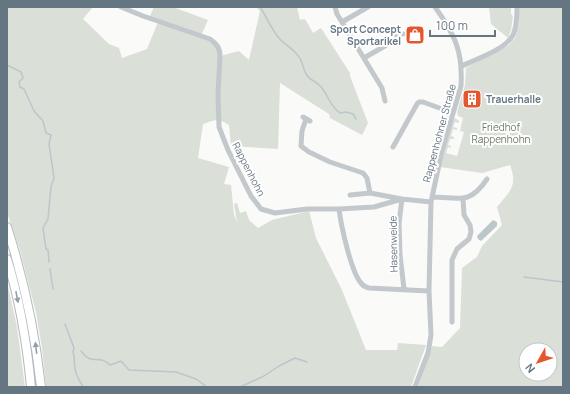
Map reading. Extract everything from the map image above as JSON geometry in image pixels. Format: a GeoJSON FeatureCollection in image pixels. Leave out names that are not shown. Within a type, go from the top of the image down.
{"type":"FeatureCollection","features":[{"type":"Feature","properties":{"kind":"highway"},"geometry":{"type":"LineString","coordinates":[[7,227],[27,298],[36,345],[41,387]]}},
{"type":"Feature","properties":{"kind":"highway"},"geometry":{"type":"LineString","coordinates":[[7,259],[14,282],[27,348],[31,387]]}},
{"type":"Feature","properties":{"kind":"street","name":"Rappenhohn"},"geometry":{"type":"LineString","coordinates":[[121,7],[215,42],[220,51],[218,94],[219,127],[228,150],[251,196],[257,205],[264,211],[275,213],[306,209],[374,207],[402,199]]}},
{"type":"Feature","properties":{"kind":"street"},"geometry":{"type":"LineString","coordinates":[[335,7],[337,14],[382,88],[385,102]]}},
{"type":"Feature","properties":{"kind":"street"},"geometry":{"type":"LineString","coordinates":[[342,22],[368,7]]}},
{"type":"Feature","properties":{"kind":"street","name":"Rappenhohner Straße"},"geometry":{"type":"LineString","coordinates":[[415,387],[430,346],[431,335],[429,291],[431,200],[442,151],[461,86],[462,66],[454,35],[435,7]]}},
{"type":"Feature","properties":{"kind":"street"},"geometry":{"type":"LineString","coordinates":[[462,66],[499,48],[510,39],[516,28],[517,7]]}},
{"type":"Feature","properties":{"kind":"street"},"geometry":{"type":"LineString","coordinates":[[364,58],[390,43],[397,35],[403,34]]}},
{"type":"Feature","properties":{"kind":"street"},"geometry":{"type":"LineString","coordinates":[[394,147],[417,104],[420,102],[453,113]]}},
{"type":"Feature","properties":{"kind":"street"},"geometry":{"type":"LineString","coordinates":[[306,119],[302,131],[301,146],[309,152],[323,157],[337,165],[363,173],[367,178],[370,193]]}},
{"type":"Feature","properties":{"kind":"street"},"geometry":{"type":"LineString","coordinates":[[452,322],[452,260],[457,249],[469,239],[471,232],[470,225],[464,216],[463,199],[480,190],[487,179]]}},
{"type":"Feature","properties":{"kind":"street","name":"Rappenhohn"},"geometry":{"type":"LineString","coordinates":[[350,195],[370,193],[402,199],[463,199]]}},
{"type":"Feature","properties":{"kind":"street","name":"Hasenweide"},"geometry":{"type":"LineString","coordinates":[[402,199],[399,223],[400,255],[404,289]]}},
{"type":"Feature","properties":{"kind":"street"},"geometry":{"type":"LineString","coordinates":[[339,209],[355,272],[361,284],[369,288],[429,291]]}},
{"type":"Feature","properties":{"kind":"green space"},"geometry":{"type":"Polygon","coordinates":[[[7,7],[93,7],[83,19],[109,44],[119,48],[122,58],[147,49],[158,22],[149,18],[154,7],[173,7],[208,20],[201,36],[215,42],[220,56],[239,51],[249,60],[260,11],[256,7],[297,7],[300,20],[305,19],[313,33],[321,28],[350,73],[368,123],[362,135],[330,118],[329,114],[280,83],[278,149],[231,146],[229,125],[222,121],[216,120],[203,124],[198,158],[229,167],[224,184],[231,185],[234,215],[237,222],[234,204],[237,203],[240,213],[246,211],[249,220],[258,228],[272,220],[309,211],[316,238],[342,290],[366,350],[397,350],[398,343],[426,345],[411,387],[46,387],[36,312],[19,247],[7,213],[7,7]]]}},
{"type":"Feature","properties":{"kind":"green space"},"geometry":{"type":"Polygon","coordinates":[[[489,7],[511,7],[511,14],[513,16],[508,38],[491,24],[489,7]]]}},
{"type":"Feature","properties":{"kind":"green space","name":"Friedhof Rappenhohn"},"geometry":{"type":"Polygon","coordinates":[[[519,7],[563,7],[563,387],[418,387],[432,346],[442,347],[460,328],[462,268],[477,257],[482,246],[502,225],[497,207],[509,192],[513,183],[510,165],[482,173],[440,167],[453,120],[455,118],[459,121],[459,123],[455,122],[453,127],[457,128],[457,130],[453,129],[451,136],[454,137],[454,139],[450,139],[448,145],[451,146],[451,148],[448,147],[446,153],[457,156],[464,132],[460,131],[463,118],[458,116],[457,112],[465,85],[466,68],[509,45],[515,38],[519,23],[519,7]]]}},
{"type":"Feature","properties":{"kind":"green space"},"geometry":{"type":"Polygon","coordinates":[[[7,282],[17,327],[25,387],[7,387],[7,282]]]}},
{"type":"Feature","properties":{"kind":"shaded area"},"geometry":{"type":"Polygon","coordinates":[[[493,220],[497,222],[497,226],[481,241],[478,239],[477,236],[493,220]]]}},
{"type":"Feature","properties":{"kind":"waterway"},"geometry":{"type":"LineString","coordinates":[[260,7],[276,34],[297,54],[306,74],[320,86],[334,107],[340,113],[346,112],[353,114],[356,119]]}},
{"type":"Feature","properties":{"kind":"waterway"},"geometry":{"type":"LineString","coordinates":[[7,65],[21,72],[23,78],[19,82],[20,87],[24,89],[34,111],[43,121],[46,133],[51,135],[49,144],[54,178],[51,187],[48,219],[43,228],[49,262]]}},
{"type":"Feature","properties":{"kind":"waterway"},"geometry":{"type":"LineString","coordinates":[[50,269],[53,289]]}},
{"type":"Feature","properties":{"kind":"waterway"},"geometry":{"type":"LineString","coordinates":[[524,277],[563,282]]}},
{"type":"Feature","properties":{"kind":"waterway"},"geometry":{"type":"LineString","coordinates":[[65,324],[74,348],[73,352],[77,376],[83,387]]}},
{"type":"Feature","properties":{"kind":"waterway"},"geometry":{"type":"LineString","coordinates":[[81,351],[89,358],[102,360],[110,365],[121,361],[129,370],[176,372],[196,379],[207,387]]}},
{"type":"Feature","properties":{"kind":"waterway"},"geometry":{"type":"LineString","coordinates":[[240,387],[264,376],[295,358],[307,362]]}},
{"type":"Feature","properties":{"kind":"waterway"},"geometry":{"type":"LineString","coordinates":[[207,387],[219,387]]}},
{"type":"Feature","properties":{"kind":"place","name":"Sport Concept Sportarikel"},"geometry":{"type":"Point","coordinates":[415,35]}},
{"type":"Feature","properties":{"kind":"place","name":"Trauerhalle"},"geometry":{"type":"Point","coordinates":[472,99]}}]}
